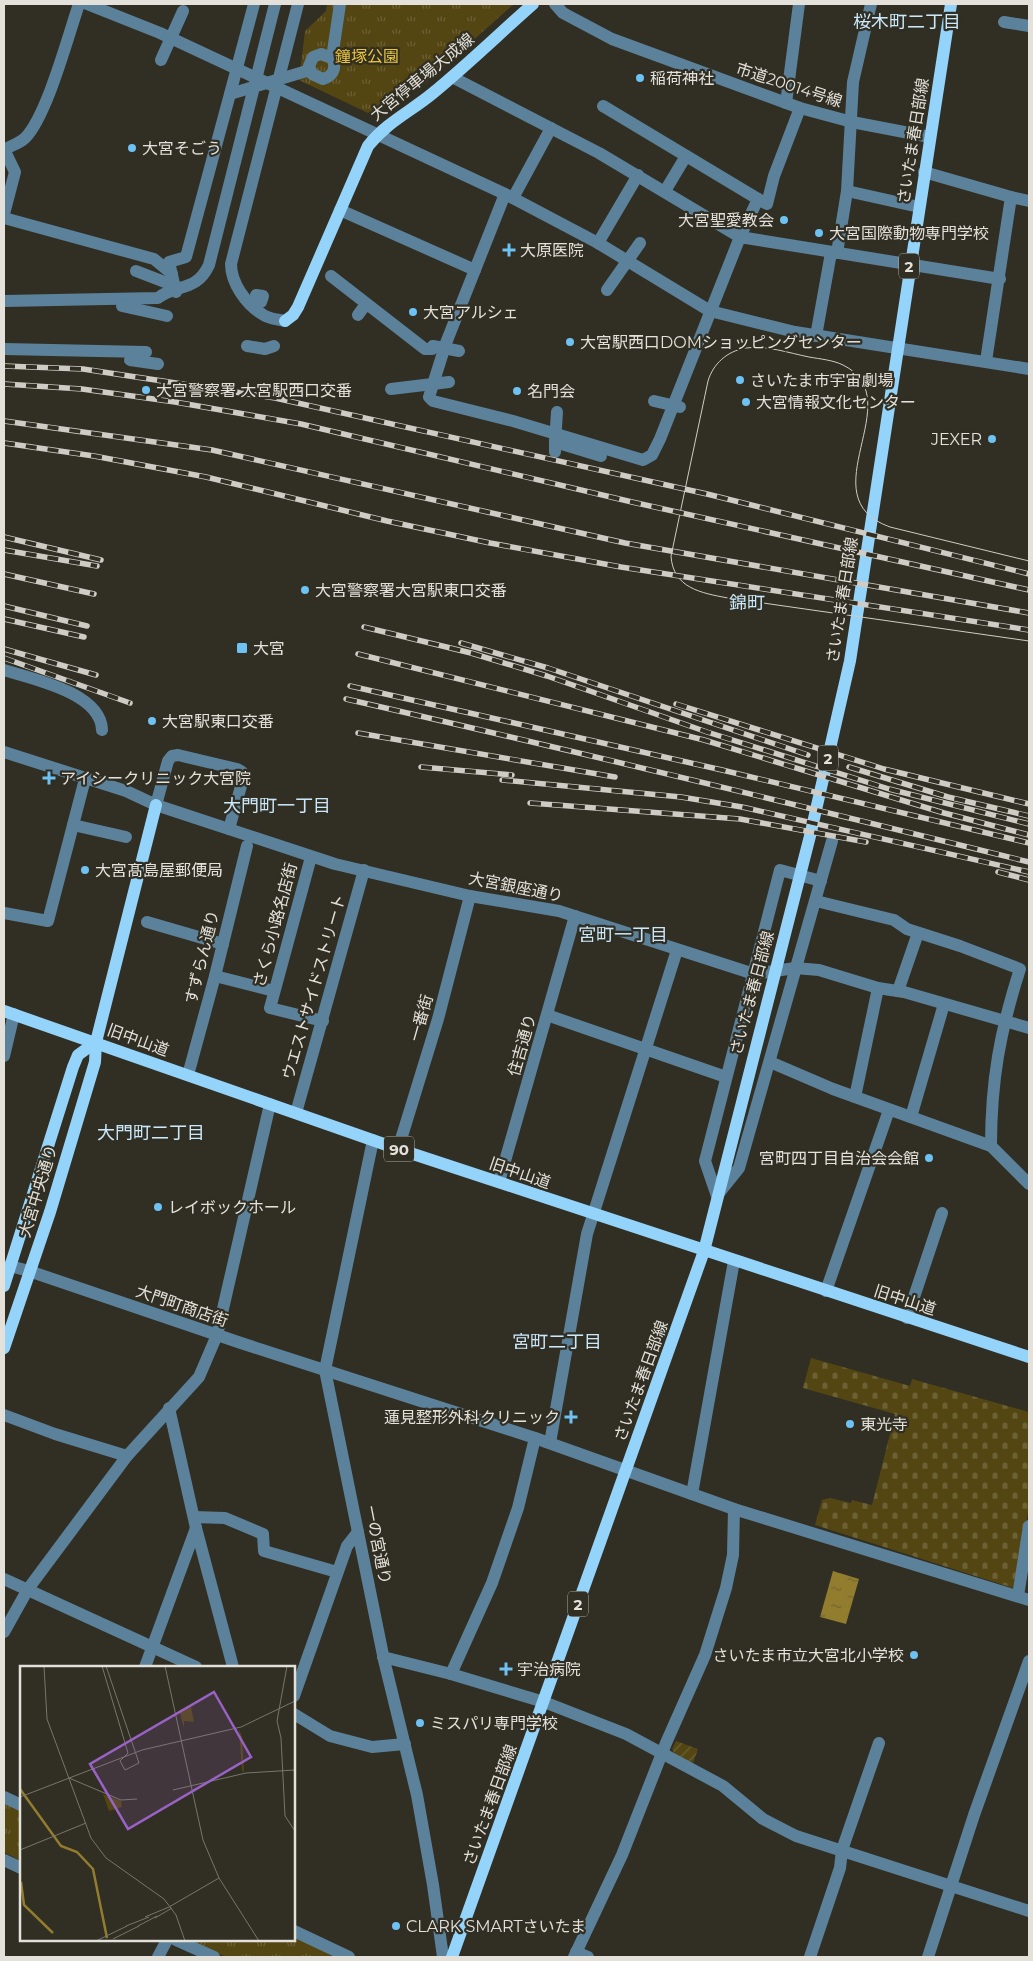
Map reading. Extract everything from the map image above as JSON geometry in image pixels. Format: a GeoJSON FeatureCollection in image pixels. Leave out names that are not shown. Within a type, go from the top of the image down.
{"type":"FeatureCollection","features":[{"type":"Feature","properties":{"kind":"main road","name":"大宮停車場大成線"},"geometry":{"type":"LineString","coordinates":[[285,321],[294,316],[368,146],[391,121],[419,104],[452,77],[532,4]]}},
{"type":"Feature","properties":{"kind":"main road","name":"さいたま春日部線"},"geometry":{"type":"LineString","coordinates":[[452,1957],[704,1251],[770,985],[810,836],[850,661],[951,4]]}},
{"type":"Feature","properties":{"kind":"main road","name":"大宮中央通り"},"geometry":{"type":"LineString","coordinates":[[4,1348],[95,1062],[96,1042],[156,806]]}},
{"type":"Feature","properties":{"kind":"main road","name":"旧中山道"},"geometry":{"type":"LineString","coordinates":[[9,1013],[398,1149],[1029,1357]]}},
{"type":"Feature","properties":{"kind":"main road","name":"大宮中央通り"},"geometry":{"type":"LineString","coordinates":[[4,1286],[7,1266],[73,1067],[78,1055],[96,1042]]}},
{"type":"Feature","properties":{"kind":"street"},"geometry":{"type":"LineString","coordinates":[[4,214],[15,172],[4,149],[24,139],[37,123],[62,56],[78,4]]}},
{"type":"Feature","properties":{"kind":"street"},"geometry":{"type":"LineString","coordinates":[[87,4],[160,33],[376,136],[509,196],[598,243],[710,312],[772,328],[816,336],[1029,369]]}},
{"type":"Feature","properties":{"kind":"street"},"geometry":{"type":"LineString","coordinates":[[180,288],[169,262],[186,257],[254,4]]}},
{"type":"Feature","properties":{"kind":"street"},"geometry":{"type":"LineString","coordinates":[[4,301],[158,298],[163,294],[201,278],[209,265],[275,4]]}},
{"type":"Feature","properties":{"kind":"street"},"geometry":{"type":"LineString","coordinates":[[285,321],[262,314],[250,305],[234,283],[231,273],[233,254],[298,4]]}},
{"type":"Feature","properties":{"kind":"street"},"geometry":{"type":"LineString","coordinates":[[332,58],[324,54],[315,56],[310,63],[310,70],[314,76],[320,79],[329,78],[334,68],[332,58],[340,4]]}},
{"type":"Feature","properties":{"kind":"street","name":"市道20014号線"},"geometry":{"type":"LineString","coordinates":[[555,4],[563,13],[612,39],[800,108],[852,122],[930,137]]}},
{"type":"Feature","properties":{"kind":"street"},"geometry":{"type":"LineString","coordinates":[[786,103],[798,4]]}},
{"type":"Feature","properties":{"kind":"street"},"geometry":{"type":"LineString","coordinates":[[816,336],[846,191],[852,122],[853,82],[871,4]]}},
{"type":"Feature","properties":{"kind":"street"},"geometry":{"type":"LineString","coordinates":[[161,60],[183,11]]}},
{"type":"Feature","properties":{"kind":"street"},"geometry":{"type":"LineString","coordinates":[[1004,22],[1029,26]]}},
{"type":"Feature","properties":{"kind":"street"},"geometry":{"type":"LineString","coordinates":[[230,94],[310,70]]}},
{"type":"Feature","properties":{"kind":"street"},"geometry":{"type":"LineString","coordinates":[[452,77],[638,175],[740,237],[1000,279]]}},
{"type":"Feature","properties":{"kind":"street"},"geometry":{"type":"LineString","coordinates":[[603,106],[767,204],[774,176],[800,108]]}},
{"type":"Feature","properties":{"kind":"street"},"geometry":{"type":"LineString","coordinates":[[551,128],[509,196],[475,270],[428,392],[433,401],[513,421],[643,460],[652,455],[660,440],[740,237],[758,199]]}},
{"type":"Feature","properties":{"kind":"street"},"geometry":{"type":"LineString","coordinates":[[665,192],[686,156]]}},
{"type":"Feature","properties":{"kind":"street"},"geometry":{"type":"LineString","coordinates":[[924,172],[1029,201]]}},
{"type":"Feature","properties":{"kind":"street"},"geometry":{"type":"LineString","coordinates":[[598,243],[638,175]]}},
{"type":"Feature","properties":{"kind":"street"},"geometry":{"type":"LineString","coordinates":[[846,191],[919,206]]}},
{"type":"Feature","properties":{"kind":"street"},"geometry":{"type":"LineString","coordinates":[[986,361],[1011,197]]}},
{"type":"Feature","properties":{"kind":"street"},"geometry":{"type":"LineString","coordinates":[[340,210],[475,270]]}},
{"type":"Feature","properties":{"kind":"street"},"geometry":{"type":"LineString","coordinates":[[4,218],[154,258],[180,288]]}},
{"type":"Feature","properties":{"kind":"street"},"geometry":{"type":"LineString","coordinates":[[607,290],[640,242]]}},
{"type":"Feature","properties":{"kind":"street"},"geometry":{"type":"LineString","coordinates":[[136,271],[180,288]]}},
{"type":"Feature","properties":{"kind":"street"},"geometry":{"type":"LineString","coordinates":[[331,276],[425,349],[432,349],[433,346],[459,351]]}},
{"type":"Feature","properties":{"kind":"street"},"geometry":{"type":"LineString","coordinates":[[358,315],[366,304]]}},
{"type":"Feature","properties":{"kind":"street"},"geometry":{"type":"LineString","coordinates":[[122,306],[167,316]]}},
{"type":"Feature","properties":{"kind":"street"},"geometry":{"type":"LineString","coordinates":[[247,346],[270,348]]}},
{"type":"Feature","properties":{"kind":"street"},"geometry":{"type":"LineString","coordinates":[[4,349],[146,352]]}},
{"type":"Feature","properties":{"kind":"street"},"geometry":{"type":"LineString","coordinates":[[130,360],[158,364]]}},
{"type":"Feature","properties":{"kind":"street"},"geometry":{"type":"LineString","coordinates":[[391,389],[449,382]]}},
{"type":"Feature","properties":{"kind":"street"},"geometry":{"type":"LineString","coordinates":[[557,412],[555,447],[587,452],[648,466],[660,456],[682,403],[654,401]]}},
{"type":"Feature","properties":{"kind":"street"},"geometry":{"type":"LineString","coordinates":[[4,670],[82,698],[102,721],[102,730]]}},
{"type":"Feature","properties":{"kind":"street","name":"大宮銀座通り"},"geometry":{"type":"LineString","coordinates":[[4,752],[126,792],[156,806],[311,857],[470,896],[575,916],[754,974],[796,968],[819,970],[878,988],[898,991],[1029,1028]]}},
{"type":"Feature","properties":{"kind":"street"},"geometry":{"type":"LineString","coordinates":[[156,806],[168,761],[172,756],[178,755],[237,769],[242,772],[243,779],[229,829]]}},
{"type":"Feature","properties":{"kind":"street"},"geometry":{"type":"LineString","coordinates":[[4,913],[48,921],[87,780]]}},
{"type":"Feature","properties":{"kind":"street"},"geometry":{"type":"LineString","coordinates":[[73,825],[126,837]]}},
{"type":"Feature","properties":{"kind":"street"},"geometry":{"type":"LineString","coordinates":[[717,1196],[740,1168],[832,841]]}},
{"type":"Feature","properties":{"kind":"street","name":"すずらん通り"},"geometry":{"type":"LineString","coordinates":[[188,1075],[247,846]]}},
{"type":"Feature","properties":{"kind":"street","name":"さくら小路名店街"},"geometry":{"type":"LineString","coordinates":[[311,857],[270,1008],[323,1022]]}},
{"type":"Feature","properties":{"kind":"street","name":"ウエストサイドストリート"},"geometry":{"type":"LineString","coordinates":[[296,1113],[364,870]]}},
{"type":"Feature","properties":{"kind":"street"},"geometry":{"type":"LineString","coordinates":[[717,1196],[705,1161],[780,870],[821,881]]}},
{"type":"Feature","properties":{"kind":"street","name":"一番街"},"geometry":{"type":"LineString","coordinates":[[398,1149],[438,1019],[470,896]]}},
{"type":"Feature","properties":{"kind":"street"},"geometry":{"type":"LineString","coordinates":[[816,900],[894,920],[907,930],[1020,969],[1004,1020],[991,1100],[991,1146]]}},
{"type":"Feature","properties":{"kind":"street","name":"住吉通り"},"geometry":{"type":"LineString","coordinates":[[499,1182],[575,916]]}},
{"type":"Feature","properties":{"kind":"street"},"geometry":{"type":"LineString","coordinates":[[147,922],[223,944]]}},
{"type":"Feature","properties":{"kind":"street"},"geometry":{"type":"LineString","coordinates":[[898,991],[918,933]]}},
{"type":"Feature","properties":{"kind":"street"},"geometry":{"type":"LineString","coordinates":[[550,1443],[587,1234],[677,950]]}},
{"type":"Feature","properties":{"kind":"street"},"geometry":{"type":"LineString","coordinates":[[215,976],[274,991]]}},
{"type":"Feature","properties":{"kind":"street"},"geometry":{"type":"LineString","coordinates":[[855,1097],[878,988]]}},
{"type":"Feature","properties":{"kind":"street"},"geometry":{"type":"LineString","coordinates":[[911,1117],[944,1004]]}},
{"type":"Feature","properties":{"kind":"street"},"geometry":{"type":"LineString","coordinates":[[4,1056],[9,1013]]}},
{"type":"Feature","properties":{"kind":"street"},"geometry":{"type":"LineString","coordinates":[[547,1015],[726,1077]]}},
{"type":"Feature","properties":{"kind":"street"},"geometry":{"type":"LineString","coordinates":[[770,1062],[889,1110],[991,1146],[1029,1184]]}},
{"type":"Feature","properties":{"kind":"street"},"geometry":{"type":"LineString","coordinates":[[4,1632],[28,1589],[127,1456],[199,1377],[217,1335],[270,1104]]}},
{"type":"Feature","properties":{"kind":"street"},"geometry":{"type":"LineString","coordinates":[[826,1291],[889,1110]]}},
{"type":"Feature","properties":{"kind":"street","name":"一の宮通り"},"geometry":{"type":"LineString","coordinates":[[373,1140],[325,1370],[383,1657],[417,1795],[433,1885],[443,1957]]}},
{"type":"Feature","properties":{"kind":"street"},"geometry":{"type":"LineString","coordinates":[[907,1318],[942,1213]]}},
{"type":"Feature","properties":{"kind":"street"},"geometry":{"type":"LineString","coordinates":[[692,1494],[734,1261]]}},
{"type":"Feature","properties":{"kind":"street","name":"大門町商店街"},"geometry":{"type":"LineString","coordinates":[[7,1266],[550,1443],[734,1509],[1024,1598]]}},
{"type":"Feature","properties":{"kind":"street"},"geometry":{"type":"LineString","coordinates":[[169,1408],[195,1522],[233,1666]]}},
{"type":"Feature","properties":{"kind":"street"},"geometry":{"type":"LineString","coordinates":[[4,1416],[54,1434],[127,1456]]}},
{"type":"Feature","properties":{"kind":"street"},"geometry":{"type":"LineString","coordinates":[[450,1674],[492,1583],[518,1508],[535,1438]]}},
{"type":"Feature","properties":{"kind":"street"},"geometry":{"type":"LineString","coordinates":[[579,1956],[622,1855],[662,1753],[705,1655],[726,1588],[733,1555],[734,1509]]}},
{"type":"Feature","properties":{"kind":"street"},"geometry":{"type":"LineString","coordinates":[[195,1522],[225,1518],[263,1534],[264,1551],[337,1572]]}},
{"type":"Feature","properties":{"kind":"street"},"geometry":{"type":"LineString","coordinates":[[145,1666],[195,1522]]}},
{"type":"Feature","properties":{"kind":"street"},"geometry":{"type":"LineString","coordinates":[[1024,1598],[1029,1526]]}},
{"type":"Feature","properties":{"kind":"street"},"geometry":{"type":"LineString","coordinates":[[295,1693],[347,1546],[358,1532]]}},
{"type":"Feature","properties":{"kind":"street"},"geometry":{"type":"LineString","coordinates":[[4,1579],[194,1666]]}},
{"type":"Feature","properties":{"kind":"street"},"geometry":{"type":"LineString","coordinates":[[383,1657],[450,1674],[544,1702],[599,1722],[723,1786],[750,1809],[780,1828],[1029,1911]]}},
{"type":"Feature","properties":{"kind":"street"},"geometry":{"type":"LineString","coordinates":[[928,1957],[951,1884],[1029,1661]]}},
{"type":"Feature","properties":{"kind":"street"},"geometry":{"type":"LineString","coordinates":[[295,1715],[330,1736],[372,1747],[404,1744]]}},
{"type":"Feature","properties":{"kind":"street"},"geometry":{"type":"LineString","coordinates":[[810,1957],[840,1868],[842,1850],[879,1743]]}},
{"type":"Feature","properties":{"kind":"street"},"geometry":{"type":"LineString","coordinates":[[4,1797],[20,1805]]}},
{"type":"Feature","properties":{"kind":"street"},"geometry":{"type":"LineString","coordinates":[[4,1860],[20,1868]]}},
{"type":"Feature","properties":{"kind":"street"},"geometry":{"type":"LineString","coordinates":[[295,1931],[349,1957]]}},
{"type":"Feature","properties":{"kind":"street"},"geometry":{"type":"LineString","coordinates":[[158,1957],[167,1941]]}},
{"type":"Feature","properties":{"kind":"street"},"geometry":{"type":"LineString","coordinates":[[178,1941],[214,1957]]}},
{"type":"Feature","properties":{"kind":"green space","name":"鐘塚公園"},"geometry":{"type":"Polygon","coordinates":[[[327,4],[514,4],[425,83],[368,113],[299,80],[305,31],[326,11],[327,4]]]}},
{"type":"Feature","properties":{"kind":"green space"},"geometry":{"type":"Polygon","coordinates":[[[811,1358],[910,1386],[912,1379],[1029,1412],[1029,1508],[1013,1588],[815,1525],[822,1500],[830,1498],[851,1503],[852,1500],[872,1505],[895,1414],[803,1388],[811,1358]]]}},
{"type":"Feature","properties":{"kind":"green space"},"geometry":{"type":"Polygon","coordinates":[[[676,1741],[698,1749],[693,1763],[675,1755],[672,1749],[676,1741]]]}},
{"type":"Feature","properties":{"kind":"green space"},"geometry":{"type":"Polygon","coordinates":[[[4,1800],[20,1808],[20,1860],[4,1852],[4,1800]]]}},
{"type":"Feature","properties":{"kind":"green space"},"geometry":{"type":"Polygon","coordinates":[[[295,1934],[344,1957],[226,1957],[190,1941],[295,1941],[295,1934]]]}},
{"type":"Feature","properties":{"kind":"water"},"geometry":{"type":"Polygon","coordinates":[[[833,1571],[859,1579],[846,1624],[820,1617],[833,1571]]]}},
{"type":"Feature","properties":{"kind":"tram line"},"geometry":{"type":"LineString","coordinates":[[1029,561],[890,527],[867,513],[857,494],[856,472],[866,423],[868,400],[861,380],[843,365],[778,350],[754,347],[727,355],[713,369],[708,381],[671,556],[673,567],[683,582],[699,591],[728,598],[1029,641]]}},
{"type":"Feature","properties":{"kind":"railway"},"geometry":{"type":"LineString","coordinates":[[4,366],[83,369],[275,398],[707,494],[1029,574]]}},
{"type":"Feature","properties":{"kind":"railway"},"geometry":{"type":"LineString","coordinates":[[4,384],[82,389],[175,402],[301,424],[632,502],[1029,590]]}},
{"type":"Feature","properties":{"kind":"railway"},"geometry":{"type":"LineString","coordinates":[[4,421],[212,450],[625,543],[1029,613]]}},
{"type":"Feature","properties":{"kind":"railway"},"geometry":{"type":"LineString","coordinates":[[4,443],[94,456],[206,477],[387,521],[490,543],[621,567],[1029,630]]}},
{"type":"Feature","properties":{"kind":"railway"},"geometry":{"type":"LineString","coordinates":[[4,537],[101,560]]}},
{"type":"Feature","properties":{"kind":"railway"},"geometry":{"type":"LineString","coordinates":[[4,550],[97,566]]}},
{"type":"Feature","properties":{"kind":"railway"},"geometry":{"type":"LineString","coordinates":[[4,574],[94,594]]}},
{"type":"Feature","properties":{"kind":"railway"},"geometry":{"type":"LineString","coordinates":[[4,606],[87,626]]}},
{"type":"Feature","properties":{"kind":"railway"},"geometry":{"type":"LineString","coordinates":[[4,619],[84,637]]}},
{"type":"Feature","properties":{"kind":"railway"},"geometry":{"type":"LineString","coordinates":[[364,627],[471,653],[547,676],[707,732],[889,789],[1029,824]]}},
{"type":"Feature","properties":{"kind":"railway"},"geometry":{"type":"LineString","coordinates":[[461,643],[548,668],[808,755]]}},
{"type":"Feature","properties":{"kind":"railway"},"geometry":{"type":"LineString","coordinates":[[4,649],[96,675]]}},
{"type":"Feature","properties":{"kind":"railway"},"geometry":{"type":"LineString","coordinates":[[358,654],[704,740],[944,813],[1029,835]]}},
{"type":"Feature","properties":{"kind":"railway"},"geometry":{"type":"LineString","coordinates":[[4,658],[130,703]]}},
{"type":"Feature","properties":{"kind":"railway"},"geometry":{"type":"LineString","coordinates":[[350,686],[722,770],[1029,843]]}},
{"type":"Feature","properties":{"kind":"railway"},"geometry":{"type":"LineString","coordinates":[[346,699],[688,779],[1029,862]]}},
{"type":"Feature","properties":{"kind":"railway"},"geometry":{"type":"LineString","coordinates":[[676,704],[884,769],[1029,804]]}},
{"type":"Feature","properties":{"kind":"railway"},"geometry":{"type":"LineString","coordinates":[[358,733],[615,777]]}},
{"type":"Feature","properties":{"kind":"railway"},"geometry":{"type":"LineString","coordinates":[[421,767],[512,775]]}},
{"type":"Feature","properties":{"kind":"railway"},"geometry":{"type":"LineString","coordinates":[[849,767],[948,797],[1029,816]]}},
{"type":"Feature","properties":{"kind":"railway"},"geometry":{"type":"LineString","coordinates":[[502,780],[681,797],[742,807],[1029,872]]}},
{"type":"Feature","properties":{"kind":"railway"},"geometry":{"type":"LineString","coordinates":[[530,803],[740,819],[866,842]]}},
{"type":"Feature","properties":{"kind":"railway"},"geometry":{"type":"LineString","coordinates":[[998,872],[1029,880]]}},
{"type":"Feature","properties":{"kind":"place","name":"稲荷神社"},"geometry":{"type":"Point","coordinates":[640,78]}},
{"type":"Feature","properties":{"kind":"place","name":"大宮そごう"},"geometry":{"type":"Point","coordinates":[132,148]}},
{"type":"Feature","properties":{"kind":"place","name":"大宮聖愛教会"},"geometry":{"type":"Point","coordinates":[784,220]}},
{"type":"Feature","properties":{"kind":"place","name":"大宮国際動物専門学校"},"geometry":{"type":"Point","coordinates":[819,233]}},
{"type":"Feature","properties":{"kind":"place","name":"大原医院"},"geometry":{"type":"Point","coordinates":[509,250]}},
{"type":"Feature","properties":{"kind":"place","name":"大宮アルシェ"},"geometry":{"type":"Point","coordinates":[413,312]}},
{"type":"Feature","properties":{"kind":"place","name":"大宮駅西口DOMショッピングセンター"},"geometry":{"type":"Point","coordinates":[570,342]}},
{"type":"Feature","properties":{"kind":"place","name":"さいたま市宇宙劇場"},"geometry":{"type":"Point","coordinates":[740,380]}},
{"type":"Feature","properties":{"kind":"place","name":"大宮警察署 大宮駅西口交番"},"geometry":{"type":"Point","coordinates":[146,390]}},
{"type":"Feature","properties":{"kind":"place","name":"名門会"},"geometry":{"type":"Point","coordinates":[517,391]}},
{"type":"Feature","properties":{"kind":"place","name":"大宮情報文化センター"},"geometry":{"type":"Point","coordinates":[746,402]}},
{"type":"Feature","properties":{"kind":"place","name":"JEXER"},"geometry":{"type":"Point","coordinates":[992,439]}},
{"type":"Feature","properties":{"kind":"place","name":"大宮警察署大宮駅東口交番"},"geometry":{"type":"Point","coordinates":[305,590]}},
{"type":"Feature","properties":{"kind":"place","name":"大宮"},"geometry":{"type":"Point","coordinates":[242,648]}},
{"type":"Feature","properties":{"kind":"place","name":"大宮駅東口交番"},"geometry":{"type":"Point","coordinates":[152,721]}},
{"type":"Feature","properties":{"kind":"place","name":"アイシークリニック大宮院"},"geometry":{"type":"Point","coordinates":[49,778]}},
{"type":"Feature","properties":{"kind":"place","name":"大宮髙島屋郵便局"},"geometry":{"type":"Point","coordinates":[85,870]}},
{"type":"Feature","properties":{"kind":"place","name":"宮町四丁目自治会会館"},"geometry":{"type":"Point","coordinates":[929,1158]}},
{"type":"Feature","properties":{"kind":"place","name":"レイボックホール"},"geometry":{"type":"Point","coordinates":[158,1207]}},
{"type":"Feature","properties":{"kind":"place","name":"蓮見整形外科クリニック"},"geometry":{"type":"Point","coordinates":[571,1417]}},
{"type":"Feature","properties":{"kind":"place","name":"東光寺"},"geometry":{"type":"Point","coordinates":[850,1424]}},
{"type":"Feature","properties":{"kind":"place","name":"さいたま市立大宮北小学校"},"geometry":{"type":"Point","coordinates":[914,1655]}},
{"type":"Feature","properties":{"kind":"place","name":"宇治病院"},"geometry":{"type":"Point","coordinates":[506,1669]}},
{"type":"Feature","properties":{"kind":"place","name":"ミスパリ専門学校"},"geometry":{"type":"Point","coordinates":[420,1723]}},
{"type":"Feature","properties":{"kind":"place","name":"CLARK SMARTさいたま"},"geometry":{"type":"Point","coordinates":[396,1926]}},
{"type":"Feature","properties":{"kind":"district","name":"桜木町二丁目"},"geometry":{"type":"Point","coordinates":[907,22]}},
{"type":"Feature","properties":{"kind":"district","name":"錦町"},"geometry":{"type":"Point","coordinates":[747,603]}},
{"type":"Feature","properties":{"kind":"district","name":"大門町一丁目"},"geometry":{"type":"Point","coordinates":[277,806]}},
{"type":"Feature","properties":{"kind":"district","name":"宮町一丁目"},"geometry":{"type":"Point","coordinates":[623,935]}},
{"type":"Feature","properties":{"kind":"district","name":"大門町二丁目"},"geometry":{"type":"Point","coordinates":[151,1133]}},
{"type":"Feature","properties":{"kind":"district","name":"宮町二丁目"},"geometry":{"type":"Point","coordinates":[557,1342]}}]}
